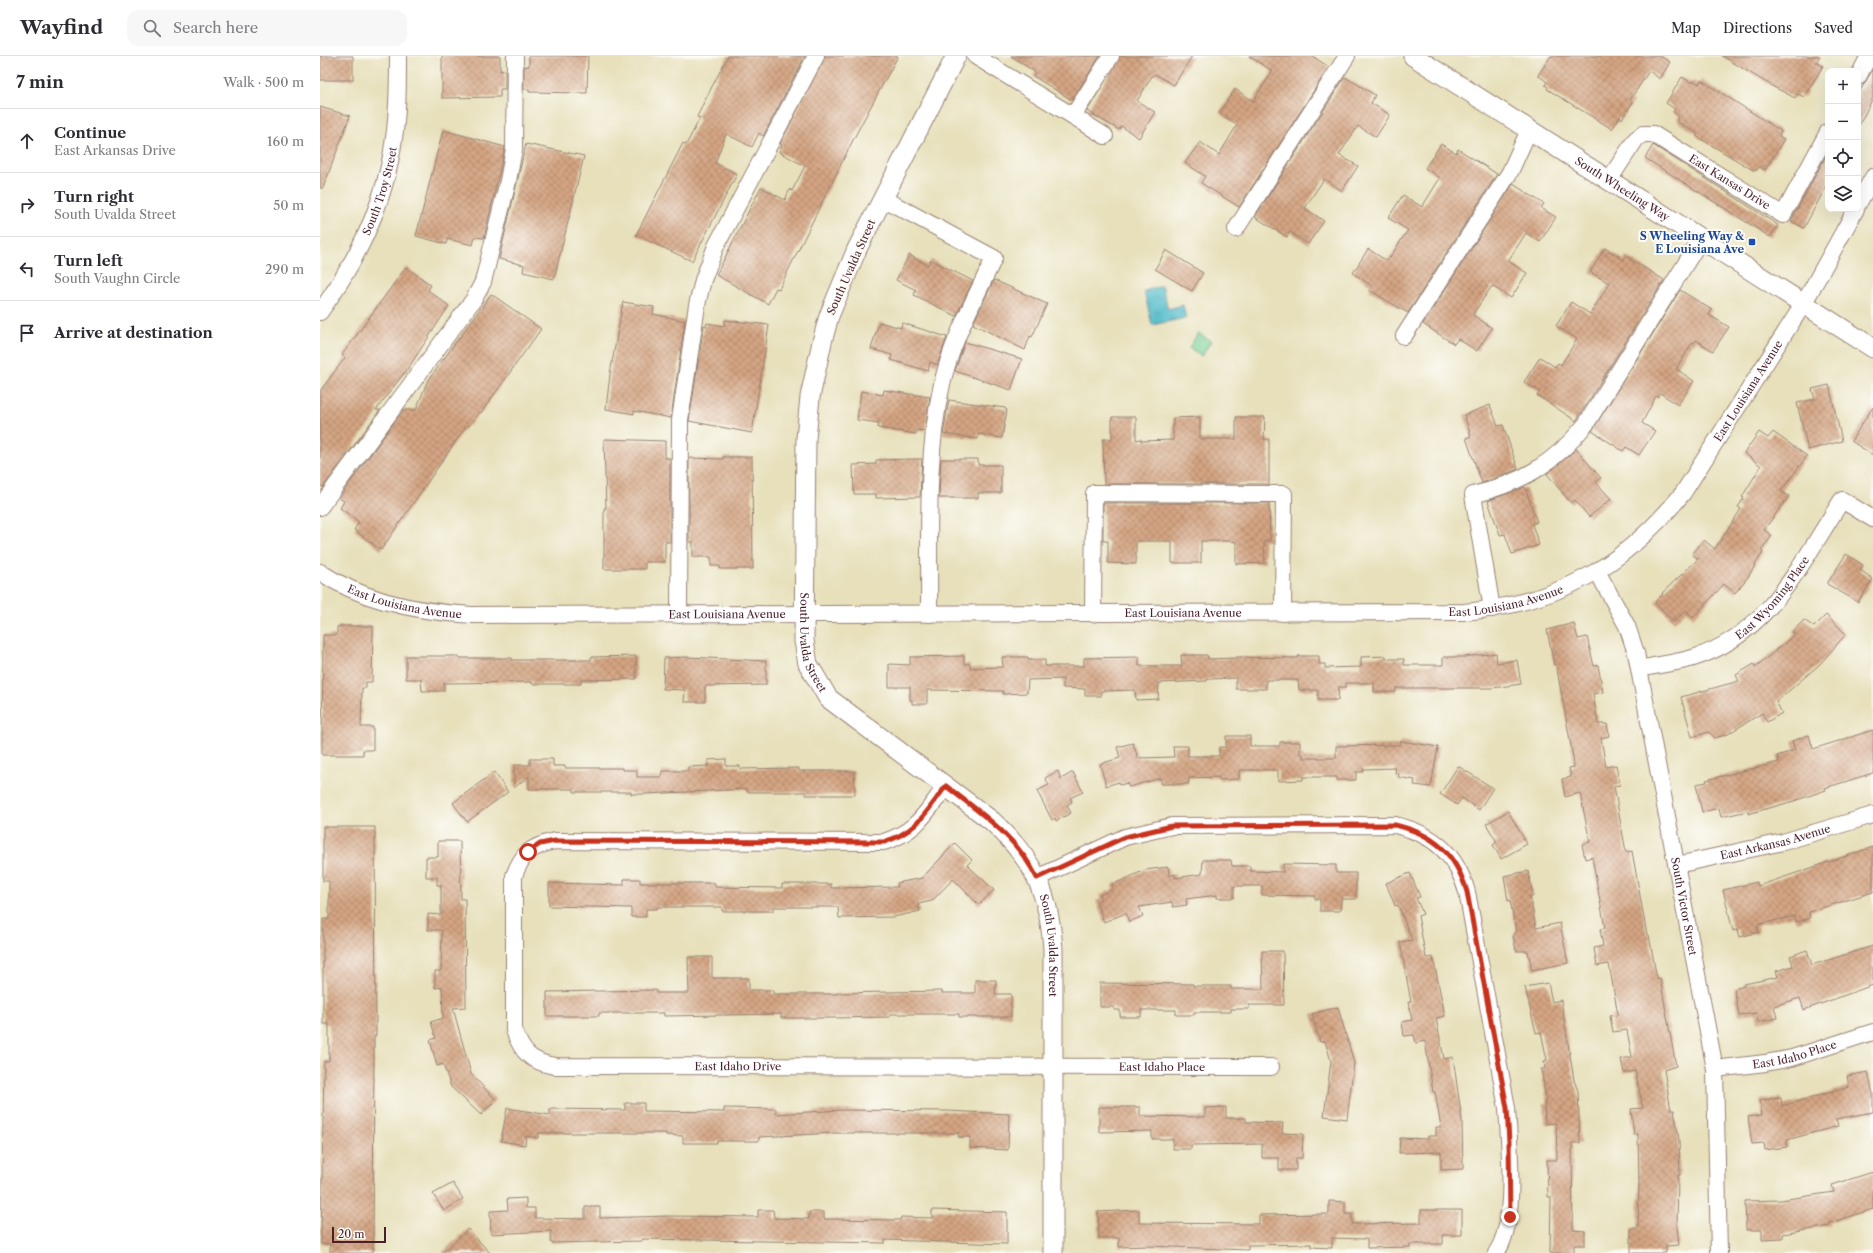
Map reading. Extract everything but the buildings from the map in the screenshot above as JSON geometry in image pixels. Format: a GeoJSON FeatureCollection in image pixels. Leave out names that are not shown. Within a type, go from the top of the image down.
{"type":"FeatureCollection","features":[{"type":"Feature","properties":{"kind":"street","name":"South Troy Street"},"geometry":{"type":"LineString","coordinates":[[320,312],[349,269],[373,218],[381,193],[394,140],[398,99],[398,56]]}},
{"type":"Feature","properties":{"kind":"street"},"geometry":{"type":"LineString","coordinates":[[320,507],[474,300],[483,282],[508,181],[514,148],[515,56]]}},
{"type":"Feature","properties":{"kind":"street"},"geometry":{"type":"LineString","coordinates":[[680,615],[680,420],[697,305],[703,280],[716,246],[816,56]]}},
{"type":"Feature","properties":{"kind":"street","name":"South Uvalda Street"},"geometry":{"type":"LineString","coordinates":[[956,56],[882,198],[840,288],[830,316],[815,370],[810,396],[805,447],[804,641],[808,664],[828,698],[992,821],[1017,845],[1037,878],[1045,898],[1052,933],[1052,1253]]}},
{"type":"Feature","properties":{"kind":"street"},"geometry":{"type":"LineString","coordinates":[[975,56],[1105,136]]}},
{"type":"Feature","properties":{"kind":"street"},"geometry":{"type":"LineString","coordinates":[[1073,116],[1111,56]]}},
{"type":"Feature","properties":{"kind":"street"},"geometry":{"type":"LineString","coordinates":[[1236,229],[1347,56]]}},
{"type":"Feature","properties":{"kind":"street","name":"South Wheeling Way"},"geometry":{"type":"LineString","coordinates":[[1413,56],[1873,348]]}},
{"type":"Feature","properties":{"kind":"street"},"geometry":{"type":"LineString","coordinates":[[1861,71],[1869,56]]}},
{"type":"Feature","properties":{"kind":"street"},"geometry":{"type":"LineString","coordinates":[[1404,336],[1510,172],[1530,130]]}},
{"type":"Feature","properties":{"kind":"street","name":"East Kansas Drive"},"geometry":{"type":"LineString","coordinates":[[1609,180],[1636,139],[1643,134],[1653,134],[1782,215],[1825,137]]}},
{"type":"Feature","properties":{"kind":"street"},"geometry":{"type":"LineString","coordinates":[[1861,199],[1873,177]]}},
{"type":"Feature","properties":{"kind":"street"},"geometry":{"type":"LineString","coordinates":[[882,198],[994,258],[955,342],[942,383],[934,427],[931,460],[929,614]]}},
{"type":"Feature","properties":{"kind":"street","name":"East Louisiana Avenue"},"geometry":{"type":"LineString","coordinates":[[320,572],[354,590],[382,601],[442,613],[804,615],[1464,612],[1492,609],[1523,603],[1552,593],[1598,571],[1643,538],[1664,516],[1683,493],[1804,303],[1854,212]]}},
{"type":"Feature","properties":{"kind":"street"},"geometry":{"type":"LineString","coordinates":[[1492,609],[1473,494],[1497,489],[1523,478],[1548,462],[1572,441],[1586,424],[1701,239]]}},
{"type":"Feature","properties":{"kind":"street"},"geometry":{"type":"LineString","coordinates":[[1093,614],[1094,493],[1284,494],[1284,613]]}},
{"type":"Feature","properties":{"kind":"street","name":"East Wyoming Place"},"geometry":{"type":"LineString","coordinates":[[1640,669],[1693,658],[1718,648],[1740,635],[1760,619],[1778,599],[1842,500],[1873,519]]}},
{"type":"Feature","properties":{"kind":"street","name":"South Victor Street"},"geometry":{"type":"LineString","coordinates":[[1598,571],[1627,626],[1640,669],[1714,1068],[1719,1253]]}},
{"type":"Feature","properties":{"kind":"street","name":"East Idaho Drive"},"geometry":{"type":"LineString","coordinates":[[946,786],[911,830],[901,836],[884,842],[555,841],[540,844],[528,852],[518,864],[514,876],[514,1030],[519,1045],[529,1056],[542,1064],[571,1066],[1053,1067]]}},
{"type":"Feature","properties":{"kind":"street","name":"East Arkansas Avenue"},"geometry":{"type":"LineString","coordinates":[[1677,865],[1782,842],[1873,815]]}},
{"type":"Feature","properties":{"kind":"street"},"geometry":{"type":"LineString","coordinates":[[1037,878],[1125,837],[1172,826],[1395,825],[1412,829],[1428,837],[1440,846],[1455,864],[1467,892],[1507,1108],[1510,1217],[1506,1234],[1496,1253]]}},
{"type":"Feature","properties":{"kind":"street","name":"East Idaho Place"},"geometry":{"type":"LineString","coordinates":[[1714,1068],[1765,1063],[1792,1058],[1873,1032]]}},
{"type":"Feature","properties":{"kind":"street","name":"East Idaho Place"},"geometry":{"type":"LineString","coordinates":[[1053,1067],[1271,1067]]}},
{"type":"Feature","properties":{"kind":"green space"},"geometry":{"type":"Polygon","coordinates":[[[1198,333],[1211,341],[1202,356],[1189,348],[1198,333]]]}},
{"type":"Feature","properties":{"kind":"water"},"geometry":{"type":"Polygon","coordinates":[[[1162,286],[1168,309],[1183,305],[1186,318],[1152,325],[1144,291],[1162,286]]]}},
{"type":"Feature","properties":{"kind":"place","name":"S Wheeling Way & E Louisiana Ave"},"geometry":{"type":"Point","coordinates":[1752,242]}},
{"type":"Feature","properties":{"kind":"route"},"geometry":{"type":"LineString","coordinates":[[528,852],[540,844],[555,841],[884,842],[901,836],[911,830],[946,786],[1008,835],[1017,845],[1037,878],[1125,837],[1153,829],[1172,826],[1395,825],[1412,829],[1428,837],[1445,850],[1455,864],[1467,892],[1507,1108],[1510,1217]]}}]}
